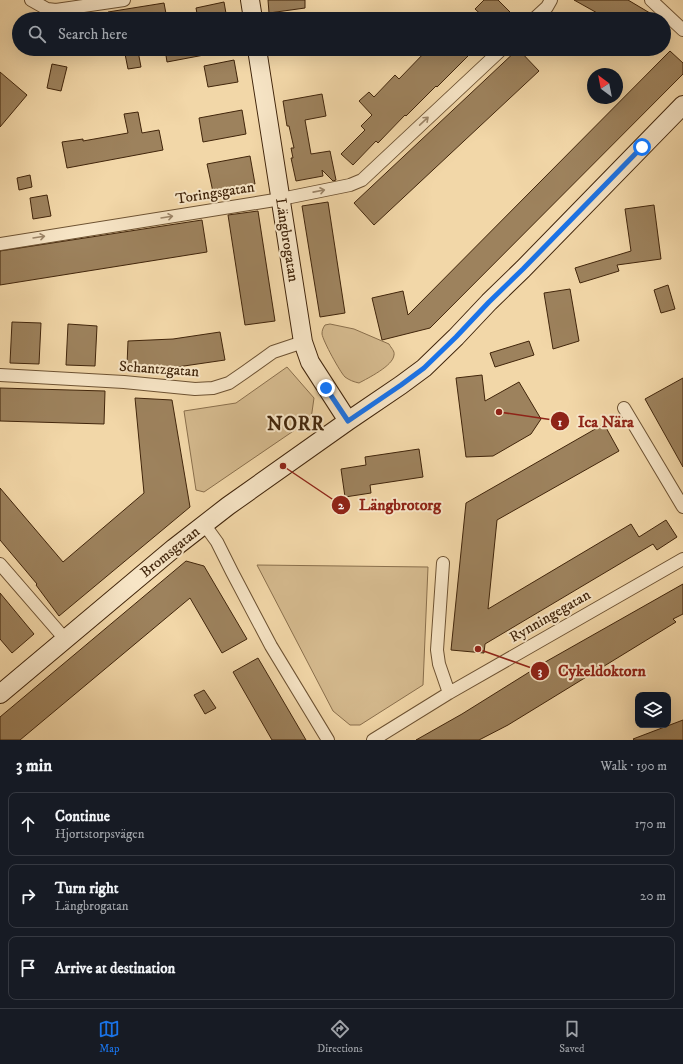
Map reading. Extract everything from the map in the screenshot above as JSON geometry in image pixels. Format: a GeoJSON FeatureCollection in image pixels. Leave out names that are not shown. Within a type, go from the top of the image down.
{"type":"FeatureCollection","features":[{"type":"Feature","properties":{"kind":"street"},"geometry":{"type":"LineString","coordinates":[[31,0],[47,9],[56,10],[124,0]]}},
{"type":"Feature","properties":{"kind":"street"},"geometry":{"type":"LineString","coordinates":[[250,0],[251,12]]}},
{"type":"Feature","properties":{"kind":"street"},"geometry":{"type":"LineString","coordinates":[[542,12],[551,0]]}},
{"type":"Feature","properties":{"kind":"street"},"geometry":{"type":"LineString","coordinates":[[651,0],[664,12]]}},
{"type":"Feature","properties":{"kind":"street"},"geometry":{"type":"LineString","coordinates":[[671,19],[683,30]]}},
{"type":"Feature","properties":{"kind":"street","name":"Längbrogatan"},"geometry":{"type":"LineString","coordinates":[[258,56],[302,342],[310,362],[348,421]]}},
{"type":"Feature","properties":{"kind":"street","name":"Toringsgatan"},"geometry":{"type":"LineString","coordinates":[[0,244],[281,199],[350,185],[362,180],[495,56]]}},
{"type":"Feature","properties":{"kind":"street","name":"Bromsgatan"},"geometry":{"type":"LineString","coordinates":[[0,694],[64,639],[204,524],[424,368],[683,105]]}},
{"type":"Feature","properties":{"kind":"street","name":"Schantzgatan"},"geometry":{"type":"LineString","coordinates":[[0,374],[124,382],[195,389],[213,388],[229,383],[273,352],[302,342]]}},
{"type":"Feature","properties":{"kind":"street"},"geometry":{"type":"LineString","coordinates":[[624,408],[683,507]]}},
{"type":"Feature","properties":{"kind":"street"},"geometry":{"type":"LineString","coordinates":[[204,524],[218,542],[271,646],[328,740]]}},
{"type":"Feature","properties":{"kind":"street","name":"Rynningegatan"},"geometry":{"type":"LineString","coordinates":[[373,740],[449,693],[683,559]]}},
{"type":"Feature","properties":{"kind":"street"},"geometry":{"type":"LineString","coordinates":[[0,564],[64,639]]}},
{"type":"Feature","properties":{"kind":"street"},"geometry":{"type":"LineString","coordinates":[[443,564],[437,650],[439,664],[449,693]]}},
{"type":"Feature","properties":{"kind":"shaded area"},"geometry":{"type":"Polygon","coordinates":[[[330,324],[354,329],[389,344],[394,352],[393,359],[380,371],[359,383],[348,379],[339,369],[323,338],[323,328],[325,325],[330,324]]]}},
{"type":"Feature","properties":{"kind":"shaded area"},"geometry":{"type":"Polygon","coordinates":[[[287,367],[314,398],[311,419],[204,492],[196,490],[184,411],[236,403],[287,367]]]}},
{"type":"Feature","properties":{"kind":"shaded area"},"geometry":{"type":"Polygon","coordinates":[[[257,565],[428,567],[423,685],[360,725],[350,725],[333,711],[257,565]]]}},
{"type":"Feature","properties":{"kind":"building"},"geometry":{"type":"Polygon","coordinates":[[[268,0],[305,0],[305,8],[269,12],[268,0]]]}},
{"type":"Feature","properties":{"kind":"building"},"geometry":{"type":"Polygon","coordinates":[[[484,0],[498,0],[510,12],[478,12],[475,9],[484,0]]]}},
{"type":"Feature","properties":{"kind":"building"},"geometry":{"type":"Polygon","coordinates":[[[574,0],[628,0],[648,12],[595,12],[574,0]]]}},
{"type":"Feature","properties":{"kind":"building"},"geometry":{"type":"Polygon","coordinates":[[[224,2],[226,12],[197,12],[196,8],[224,2]]]}},
{"type":"Feature","properties":{"kind":"building"},"geometry":{"type":"Polygon","coordinates":[[[164,3],[166,12],[108,12],[164,3]]]}},
{"type":"Feature","properties":{"kind":"building"},"geometry":{"type":"Polygon","coordinates":[[[671,52],[683,63],[683,74],[430,328],[382,340],[372,298],[403,291],[408,315],[617,104],[623,104],[623,98],[665,56],[671,56],[671,52]]]}},
{"type":"Feature","properties":{"kind":"building"},"geometry":{"type":"Polygon","coordinates":[[[125,56],[139,56],[141,67],[128,69],[125,56]]]}},
{"type":"Feature","properties":{"kind":"building"},"geometry":{"type":"Polygon","coordinates":[[[166,56],[199,56],[167,62],[166,56]]]}},
{"type":"Feature","properties":{"kind":"building"},"geometry":{"type":"Polygon","coordinates":[[[421,56],[468,56],[437,87],[436,86],[406,116],[405,115],[378,143],[376,141],[353,165],[341,154],[365,130],[361,126],[372,115],[359,101],[369,92],[374,97],[395,75],[399,79],[421,56]]]}},
{"type":"Feature","properties":{"kind":"building"},"geometry":{"type":"Polygon","coordinates":[[[511,56],[525,56],[539,71],[374,225],[354,203],[511,56]]]}},
{"type":"Feature","properties":{"kind":"building"},"geometry":{"type":"Polygon","coordinates":[[[234,60],[238,82],[208,87],[204,66],[234,60]]]}},
{"type":"Feature","properties":{"kind":"building"},"geometry":{"type":"Polygon","coordinates":[[[52,64],[67,67],[61,91],[47,88],[52,64]]]}},
{"type":"Feature","properties":{"kind":"building"},"geometry":{"type":"Polygon","coordinates":[[[0,72],[27,95],[0,127],[0,72]]]}},
{"type":"Feature","properties":{"kind":"building"},"geometry":{"type":"Polygon","coordinates":[[[322,94],[326,116],[305,120],[311,154],[330,151],[336,180],[333,181],[322,170],[323,176],[296,181],[291,158],[293,158],[291,148],[294,148],[289,126],[287,126],[283,101],[322,94]]]}},
{"type":"Feature","properties":{"kind":"building"},"geometry":{"type":"Polygon","coordinates":[[[242,110],[246,134],[203,142],[199,118],[242,110]]]}},
{"type":"Feature","properties":{"kind":"building"},"geometry":{"type":"Polygon","coordinates":[[[138,112],[142,133],[159,130],[163,150],[67,168],[62,142],[83,139],[83,141],[128,133],[124,114],[138,112]]]}},
{"type":"Feature","properties":{"kind":"building"},"geometry":{"type":"Polygon","coordinates":[[[250,156],[255,184],[213,192],[207,164],[250,156]]]}},
{"type":"Feature","properties":{"kind":"building"},"geometry":{"type":"Polygon","coordinates":[[[30,175],[32,187],[19,190],[17,178],[30,175]]]}},
{"type":"Feature","properties":{"kind":"building"},"geometry":{"type":"Polygon","coordinates":[[[47,195],[51,216],[33,219],[30,198],[47,195]]]}},
{"type":"Feature","properties":{"kind":"building"},"geometry":{"type":"Polygon","coordinates":[[[328,202],[345,313],[320,317],[302,206],[328,202]]]}},
{"type":"Feature","properties":{"kind":"building"},"geometry":{"type":"Polygon","coordinates":[[[654,205],[661,259],[617,265],[619,271],[580,283],[575,268],[631,251],[625,209],[654,205]]]}},
{"type":"Feature","properties":{"kind":"building"},"geometry":{"type":"Polygon","coordinates":[[[258,211],[275,321],[245,325],[228,215],[258,211]]]}},
{"type":"Feature","properties":{"kind":"building"},"geometry":{"type":"Polygon","coordinates":[[[202,220],[207,252],[0,285],[0,251],[202,220]]]}},
{"type":"Feature","properties":{"kind":"building"},"geometry":{"type":"Polygon","coordinates":[[[668,285],[675,309],[661,313],[654,290],[668,285]]]}},
{"type":"Feature","properties":{"kind":"building"},"geometry":{"type":"Polygon","coordinates":[[[570,289],[579,341],[553,349],[544,293],[570,289]]]}},
{"type":"Feature","properties":{"kind":"building"},"geometry":{"type":"Polygon","coordinates":[[[12,322],[41,323],[39,364],[10,363],[12,322]]]}},
{"type":"Feature","properties":{"kind":"building"},"geometry":{"type":"Polygon","coordinates":[[[68,324],[97,326],[95,366],[66,365],[68,324]]]}},
{"type":"Feature","properties":{"kind":"building"},"geometry":{"type":"Polygon","coordinates":[[[220,332],[225,360],[177,367],[127,365],[128,341],[173,339],[220,332]]]}},
{"type":"Feature","properties":{"kind":"building"},"geometry":{"type":"Polygon","coordinates":[[[529,341],[534,355],[495,367],[490,353],[529,341]]]}},
{"type":"Feature","properties":{"kind":"building"},"geometry":{"type":"Polygon","coordinates":[[[482,375],[485,401],[519,382],[541,419],[531,434],[493,456],[466,457],[456,378],[482,375]]]}},
{"type":"Feature","properties":{"kind":"building"},"geometry":{"type":"Polygon","coordinates":[[[683,378],[683,467],[645,399],[683,378]]]}},
{"type":"Feature","properties":{"kind":"building"},"geometry":{"type":"Polygon","coordinates":[[[0,388],[105,391],[104,424],[0,421],[0,388]]]}},
{"type":"Feature","properties":{"kind":"building"},"geometry":{"type":"Polygon","coordinates":[[[135,398],[172,400],[190,507],[59,616],[36,585],[37,584],[0,540],[0,488],[63,562],[144,493],[135,398]]]}},
{"type":"Feature","properties":{"kind":"building"},"geometry":{"type":"Polygon","coordinates":[[[604,424],[619,451],[497,520],[488,609],[631,524],[639,537],[666,520],[677,537],[657,550],[653,544],[485,644],[484,653],[451,650],[466,503],[604,424]]]}},
{"type":"Feature","properties":{"kind":"building"},"geometry":{"type":"Polygon","coordinates":[[[419,449],[423,477],[370,485],[371,493],[345,497],[341,469],[366,465],[365,457],[419,449]]]}},
{"type":"Feature","properties":{"kind":"building"},"geometry":{"type":"Polygon","coordinates":[[[186,561],[204,566],[247,639],[222,653],[190,598],[20,740],[0,740],[0,717],[186,561]]]}},
{"type":"Feature","properties":{"kind":"building"},"geometry":{"type":"Polygon","coordinates":[[[683,584],[683,614],[673,619],[676,622],[508,725],[479,740],[416,740],[462,714],[547,661],[683,584]]]}},
{"type":"Feature","properties":{"kind":"building"},"geometry":{"type":"Polygon","coordinates":[[[0,593],[34,634],[12,653],[0,639],[0,593]]]}},
{"type":"Feature","properties":{"kind":"building"},"geometry":{"type":"Polygon","coordinates":[[[258,658],[306,740],[272,740],[233,672],[258,658]]]}},
{"type":"Feature","properties":{"kind":"building"},"geometry":{"type":"Polygon","coordinates":[[[204,690],[216,708],[205,714],[194,695],[204,690]]]}},
{"type":"Feature","properties":{"kind":"building"},"geometry":{"type":"Polygon","coordinates":[[[683,720],[683,740],[633,739],[662,728],[671,728],[671,725],[683,720]]]}},
{"type":"Feature","properties":{"kind":"place","name":"Ica Nära"},"geometry":{"type":"Point","coordinates":[499,412]}},
{"type":"Feature","properties":{"kind":"place","name":"Längbrotorg"},"geometry":{"type":"Point","coordinates":[283,466]}},
{"type":"Feature","properties":{"kind":"place","name":"Cykeldoktorn"},"geometry":{"type":"Point","coordinates":[478,649]}},
{"type":"Feature","properties":{"kind":"district","name":"NORR"},"geometry":{"type":"Point","coordinates":[296,424]}},
{"type":"Feature","properties":{"kind":"route"},"geometry":{"type":"LineString","coordinates":[[326,388],[348,421],[424,368],[642,147]]}}]}
